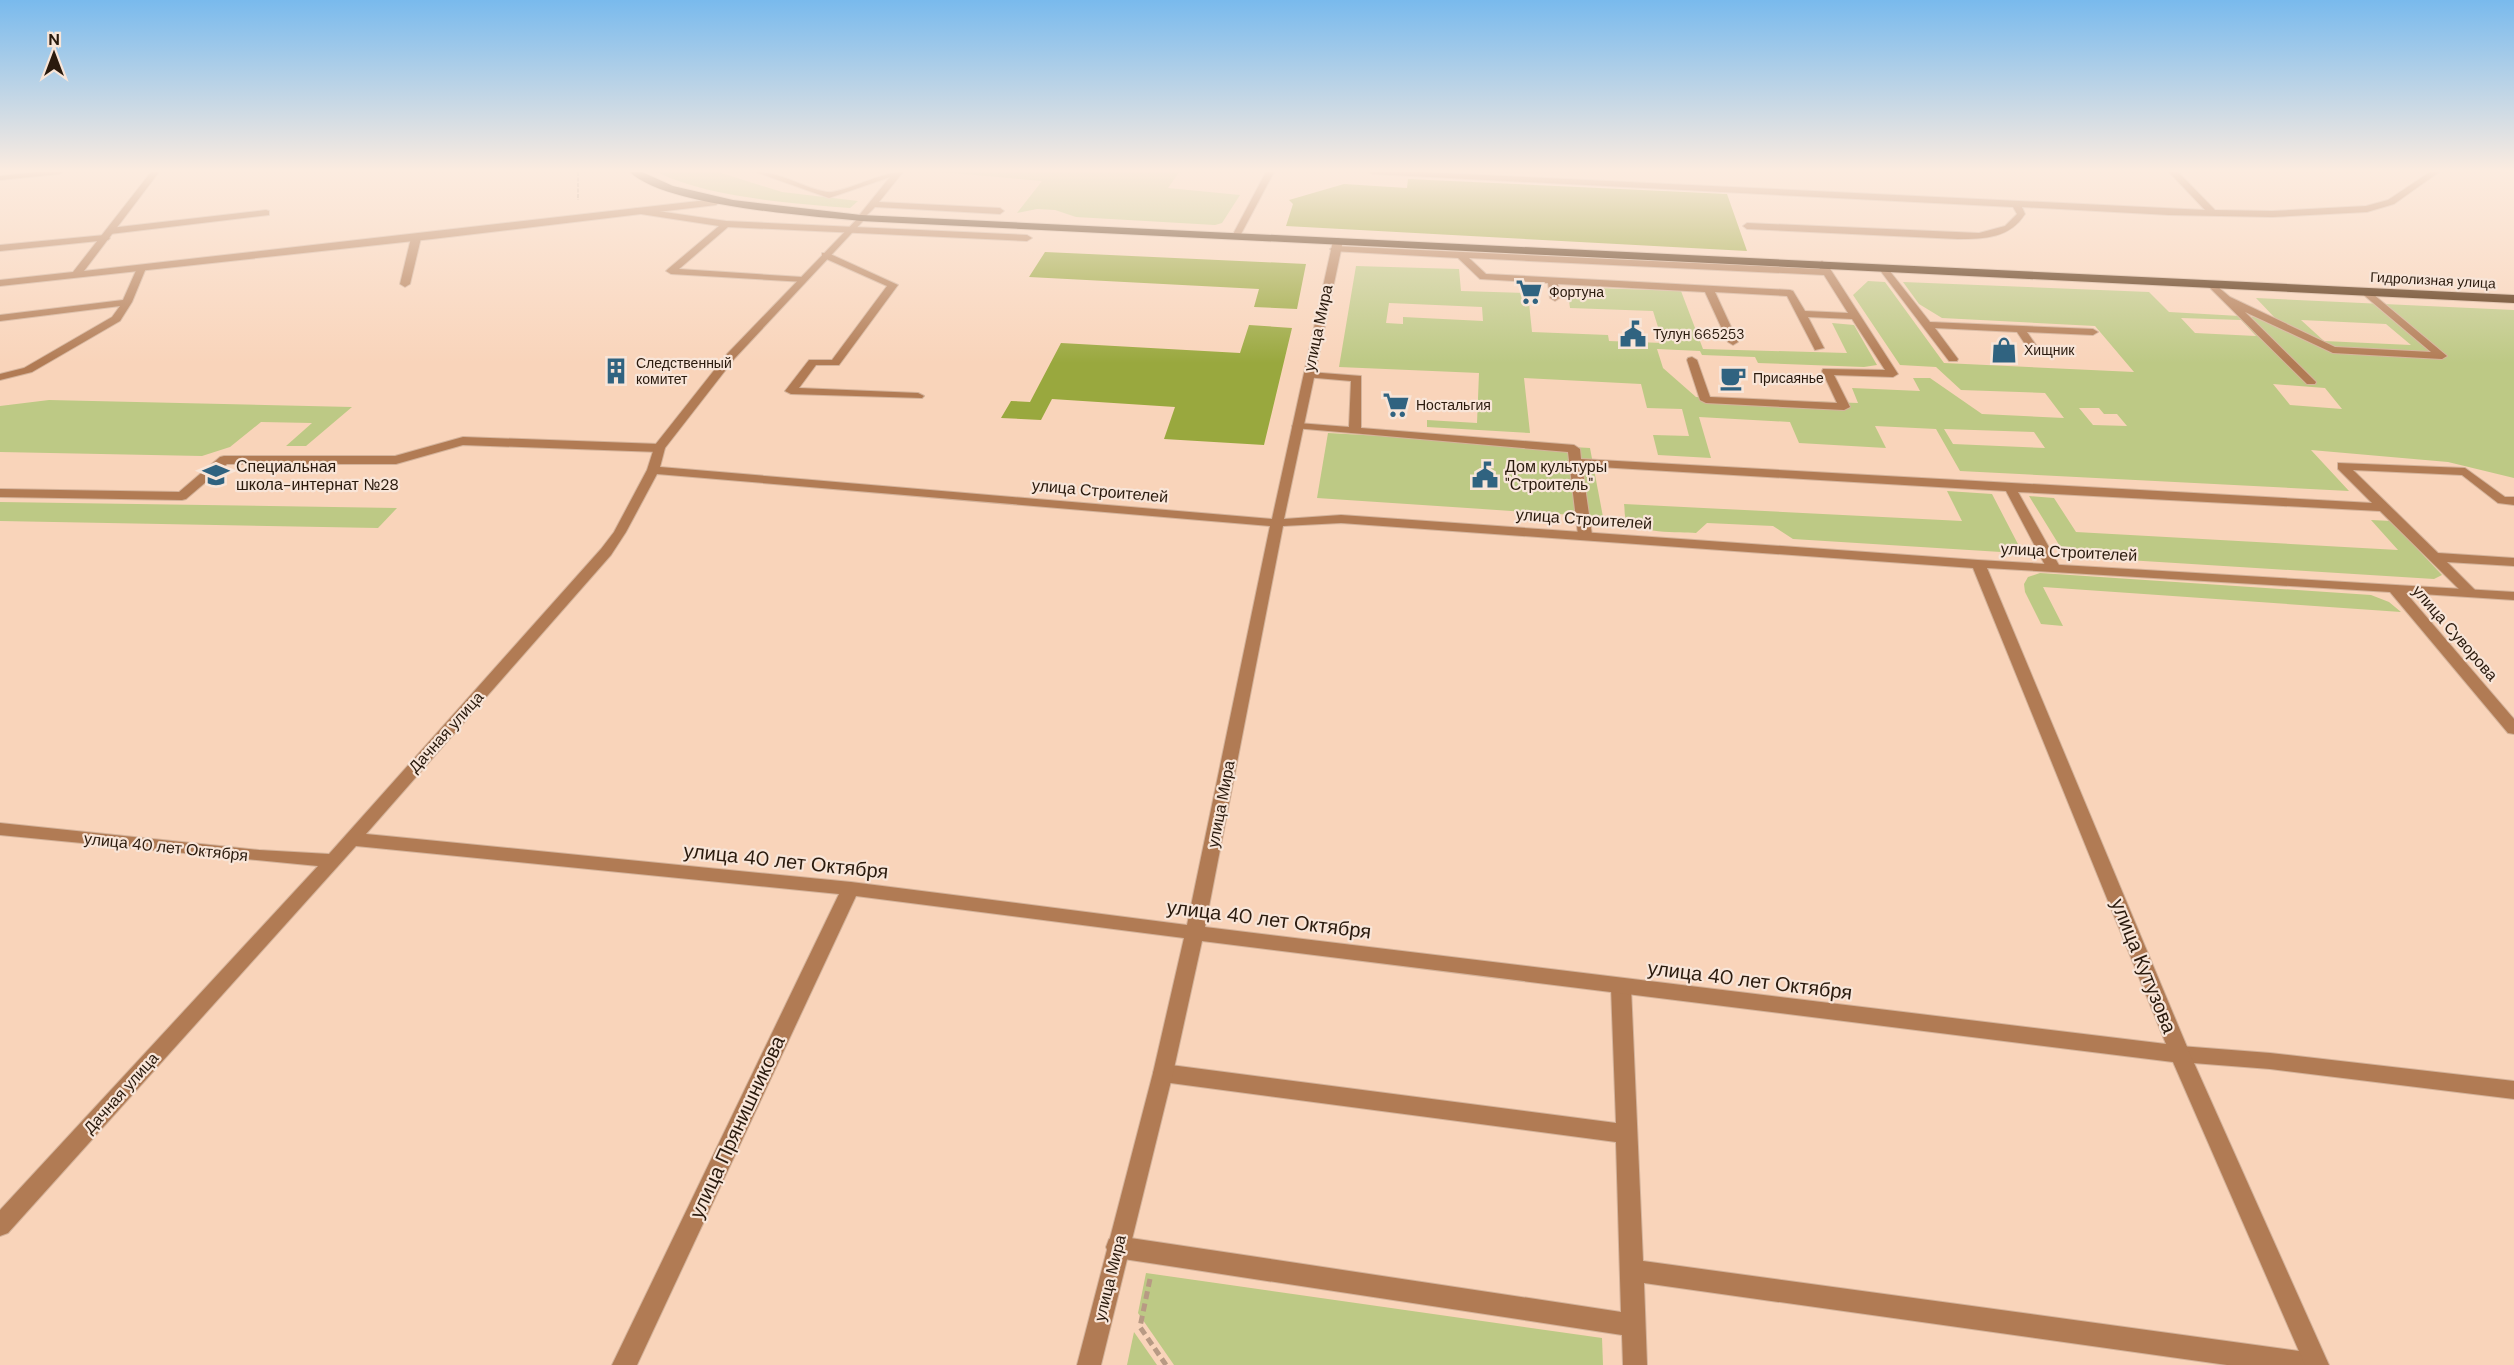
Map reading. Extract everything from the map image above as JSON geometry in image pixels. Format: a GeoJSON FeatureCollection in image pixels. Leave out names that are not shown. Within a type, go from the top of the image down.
{"type":"FeatureCollection","features":[{"type":"Feature","properties":{"kind":"highway","name":"Гидролизная улица"},"geometry":{"type":"LineString","coordinates":[[1230,236],[1336,245],[1487,248],[1825,268],[1882,267],[2514,299]]}},
{"type":"Feature","properties":{"kind":"street"},"geometry":{"type":"LineString","coordinates":[[0,248],[95,236]]}},
{"type":"Feature","properties":{"kind":"street"},"geometry":{"type":"LineString","coordinates":[[76,275],[107,236]]}},
{"type":"Feature","properties":{"kind":"street"},"geometry":{"type":"LineString","coordinates":[[0,283],[435,236]]}},
{"type":"Feature","properties":{"kind":"street"},"geometry":{"type":"LineString","coordinates":[[712,236],[671,271],[802,280]]}},
{"type":"Feature","properties":{"kind":"street","name":"Дачная улица"},"geometry":{"type":"LineString","coordinates":[[0,1226],[333,861],[350,839],[606,552],[620,532],[653,470],[659,448],[731,356],[844,236]]}},
{"type":"Feature","properties":{"kind":"street"},"geometry":{"type":"LineString","coordinates":[[917,236],[1027,238]]}},
{"type":"Feature","properties":{"kind":"street"},"geometry":{"type":"LineString","coordinates":[[1943,236],[1982,236]]}},
{"type":"Feature","properties":{"kind":"street"},"geometry":{"type":"LineString","coordinates":[[405,284],[416,238]]}},
{"type":"Feature","properties":{"kind":"street"},"geometry":{"type":"LineString","coordinates":[[1336,245],[1461,255],[1825,268],[1893,374],[1827,371],[1844,406],[1706,400],[1692,360]]}},
{"type":"Feature","properties":{"kind":"street","name":"улица Мира"},"geometry":{"type":"LineString","coordinates":[[1089,1365],[1117,1247],[1163,1073],[1195,932],[1277,523],[1336,245]]}},
{"type":"Feature","properties":{"kind":"street"},"geometry":{"type":"LineString","coordinates":[[825,255],[893,285],[835,363],[813,362],[791,391],[918,396]]}},
{"type":"Feature","properties":{"kind":"street"},"geometry":{"type":"LineString","coordinates":[[1461,255],[1483,277],[1790,293],[1819,348]]}},
{"type":"Feature","properties":{"kind":"street"},"geometry":{"type":"LineString","coordinates":[[1882,267],[1953,359]]}},
{"type":"Feature","properties":{"kind":"street"},"geometry":{"type":"LineString","coordinates":[[0,377],[28,370],[116,319],[127,302],[141,268]]}},
{"type":"Feature","properties":{"kind":"street"},"geometry":{"type":"LineString","coordinates":[[1553,281],[1555,298]]}},
{"type":"Feature","properties":{"kind":"street"},"geometry":{"type":"LineString","coordinates":[[2211,284],[2311,382]]}},
{"type":"Feature","properties":{"kind":"street"},"geometry":{"type":"LineString","coordinates":[[1709,289],[1733,342]]}},
{"type":"Feature","properties":{"kind":"street"},"geometry":{"type":"LineString","coordinates":[[2226,299],[2333,351],[2442,356],[2364,291]]}},
{"type":"Feature","properties":{"kind":"street"},"geometry":{"type":"LineString","coordinates":[[0,318],[127,302]]}},
{"type":"Feature","properties":{"kind":"street"},"geometry":{"type":"LineString","coordinates":[[1802,314],[1856,316]]}},
{"type":"Feature","properties":{"kind":"street"},"geometry":{"type":"LineString","coordinates":[[1927,326],[2093,332]]}},
{"type":"Feature","properties":{"kind":"street"},"geometry":{"type":"LineString","coordinates":[[2020,329],[2033,348]]}},
{"type":"Feature","properties":{"kind":"street"},"geometry":{"type":"LineString","coordinates":[[1309,375],[1357,378],[1355,431]]}},
{"type":"Feature","properties":{"kind":"street"},"geometry":{"type":"LineString","coordinates":[[1298,426],[1574,449],[1585,535]]}},
{"type":"Feature","properties":{"kind":"street"},"geometry":{"type":"LineString","coordinates":[[0,493],[182,496],[224,460],[396,460],[464,441],[659,448]]}},
{"type":"Feature","properties":{"kind":"street"},"geometry":{"type":"LineString","coordinates":[[1577,462],[2382,507]]}},
{"type":"Feature","properties":{"kind":"street"},"geometry":{"type":"LineString","coordinates":[[2471,593],[2342,466],[2465,472],[2502,500],[2514,501]]}},
{"type":"Feature","properties":{"kind":"street","name":"улица Строителей"},"geometry":{"type":"LineString","coordinates":[[653,470],[1277,523],[1341,519],[1978,564],[2514,596]]}},
{"type":"Feature","properties":{"kind":"street"},"geometry":{"type":"LineString","coordinates":[[2010,488],[2053,567]]}},
{"type":"Feature","properties":{"kind":"street"},"geometry":{"type":"LineString","coordinates":[[2434,557],[2514,562]]}},
{"type":"Feature","properties":{"kind":"street","name":"улица Кутузова"},"geometry":{"type":"LineString","coordinates":[[1978,564],[2180,1054],[2316,1365]]}},
{"type":"Feature","properties":{"kind":"street","name":"улица Суворова"},"geometry":{"type":"LineString","coordinates":[[2393,588],[2514,729]]}},
{"type":"Feature","properties":{"kind":"street","name":"улица 40 лет Октября"},"geometry":{"type":"LineString","coordinates":[[0,830],[258,856],[333,861]]}},
{"type":"Feature","properties":{"kind":"street","name":"улица 40 лет Октября"},"geometry":{"type":"LineString","coordinates":[[350,839],[851,889],[1621,987],[2180,1054],[2270,1061],[2514,1090]]}},
{"type":"Feature","properties":{"kind":"street","name":"улица Прянишникова"},"geometry":{"type":"LineString","coordinates":[[624,1365],[851,889]]}},
{"type":"Feature","properties":{"kind":"street"},"geometry":{"type":"LineString","coordinates":[[1621,987],[1635,1365]]}},
{"type":"Feature","properties":{"kind":"street"},"geometry":{"type":"LineString","coordinates":[[1163,1073],[1626,1134]]}},
{"type":"Feature","properties":{"kind":"street"},"geometry":{"type":"LineString","coordinates":[[1117,1247],[1633,1325]]}},
{"type":"Feature","properties":{"kind":"street"},"geometry":{"type":"LineString","coordinates":[[1632,1271],[2316,1365]]}},
{"type":"Feature","properties":{"kind":"path"},"geometry":{"type":"LineString","coordinates":[[1156,1253],[1140,1327],[1166,1365]]}},
{"type":"Feature","properties":{"kind":"green space"},"geometry":{"type":"Polygon","coordinates":[[[1465,236],[1742,236],[1747,251],[1465,236]]]}},
{"type":"Feature","properties":{"kind":"green space"},"geometry":{"type":"Polygon","coordinates":[[[1045,252],[1306,264],[1297,309],[1254,307],[1259,289],[1029,277],[1045,252]]]}},
{"type":"Feature","properties":{"kind":"green space"},"geometry":{"type":"Polygon","coordinates":[[[1356,266],[1459,269],[1461,291],[1528,293],[1532,332],[1608,335],[1609,341],[1663,343],[1653,311],[1570,308],[1567,287],[1681,291],[1703,349],[1847,353],[1832,323],[1854,325],[1877,365],[1864,367],[1758,363],[1755,357],[1702,355],[1700,351],[1657,349],[1663,368],[1696,397],[1858,403],[1852,388],[1920,391],[1913,378],[1930,378],[1982,414],[2064,418],[2045,393],[1961,390],[1936,367],[1900,365],[1853,295],[1868,281],[1885,282],[1944,363],[2134,372],[2095,326],[1942,318],[1919,304],[1903,282],[2149,292],[2169,312],[2275,318],[2256,298],[2514,310],[2514,478],[2448,462],[2311,450],[2349,491],[1960,471],[1936,429],[1875,426],[1886,448],[1799,443],[1790,422],[1699,417],[1711,458],[1658,455],[1653,435],[1689,436],[1682,409],[1647,408],[1641,384],[1524,378],[1530,433],[1427,427],[1427,420],[1477,423],[1479,373],[1339,367],[1356,266]],[[1389,303],[1386,323],[1403,324],[1403,317],[1483,321],[1482,307],[1389,303]],[[2181,318],[2195,333],[2256,336],[2241,320],[2181,318]],[[2301,320],[2324,341],[2411,345],[2386,324],[2301,320]],[[2273,384],[2290,405],[2342,409],[2325,388],[2273,384]],[[2079,408],[2093,425],[2127,426],[2117,414],[2104,414],[2099,408],[2079,408]],[[1944,429],[1953,444],[2045,448],[2034,432],[1944,429]]]}},
{"type":"Feature","properties":{"kind":"green space"},"geometry":{"type":"Polygon","coordinates":[[[1249,325],[1292,328],[1264,445],[1164,439],[1175,407],[1052,399],[1041,420],[1001,418],[1011,401],[1030,402],[1061,343],[1240,353],[1249,325]]]}},
{"type":"Feature","properties":{"kind":"green space"},"geometry":{"type":"Polygon","coordinates":[[[49,400],[352,407],[306,446],[286,446],[312,423],[261,422],[230,447],[202,456],[0,452],[0,406],[49,400]]]}},
{"type":"Feature","properties":{"kind":"green space"},"geometry":{"type":"Polygon","coordinates":[[[1328,433],[1590,448],[1603,517],[1317,498],[1328,433]]]}},
{"type":"Feature","properties":{"kind":"green space"},"geometry":{"type":"Polygon","coordinates":[[[1947,491],[1992,494],[2020,548],[2001,552],[1793,539],[1773,526],[1707,523],[1696,533],[1648,530],[1631,524],[1626,519],[1624,504],[1962,521],[1947,491]]]}},
{"type":"Feature","properties":{"kind":"green space"},"geometry":{"type":"Polygon","coordinates":[[[2029,496],[2054,498],[2076,532],[2398,550],[2371,520],[2391,521],[2442,575],[2434,579],[2079,557],[2066,553],[2061,548],[2029,496]]]}},
{"type":"Feature","properties":{"kind":"green space"},"geometry":{"type":"Polygon","coordinates":[[[0,502],[397,508],[378,528],[0,521],[0,502]]]}},
{"type":"Feature","properties":{"kind":"green space"},"geometry":{"type":"Polygon","coordinates":[[[2040,573],[2371,595],[2389,602],[2401,612],[2043,587],[2063,626],[2041,624],[2025,592],[2024,584],[2028,577],[2040,573]]]}},
{"type":"Feature","properties":{"kind":"green space"},"geometry":{"type":"Polygon","coordinates":[[[1146,1273],[1602,1338],[1603,1365],[1174,1365],[1138,1313],[1146,1273]]]}},
{"type":"Feature","properties":{"kind":"green space"},"geometry":{"type":"Polygon","coordinates":[[[1134,1332],[1157,1365],[1127,1365],[1134,1332]]]}},
{"type":"Feature","properties":{"kind":"place","name":"Фортуна"},"geometry":{"type":"Point","coordinates":[1529,292]}},
{"type":"Feature","properties":{"kind":"place","name":"Тулун 665253"},"geometry":{"type":"Point","coordinates":[1633,334]}},
{"type":"Feature","properties":{"kind":"place","name":"Хищник"},"geometry":{"type":"Point","coordinates":[2004,350]}},
{"type":"Feature","properties":{"kind":"place","name":"Следственный комитет"},"geometry":{"type":"Point","coordinates":[616,371]}},
{"type":"Feature","properties":{"kind":"place","name":"Присаянье"},"geometry":{"type":"Point","coordinates":[1733,378]}},
{"type":"Feature","properties":{"kind":"place","name":"Ностальгия"},"geometry":{"type":"Point","coordinates":[1396,405]}},
{"type":"Feature","properties":{"kind":"place","name":"Специальная школа-интернат №28"},"geometry":{"type":"Point","coordinates":[216,475]}},
{"type":"Feature","properties":{"kind":"place","name":"Дом культуры \"Строитель\""},"geometry":{"type":"Point","coordinates":[1485,475]}}]}
